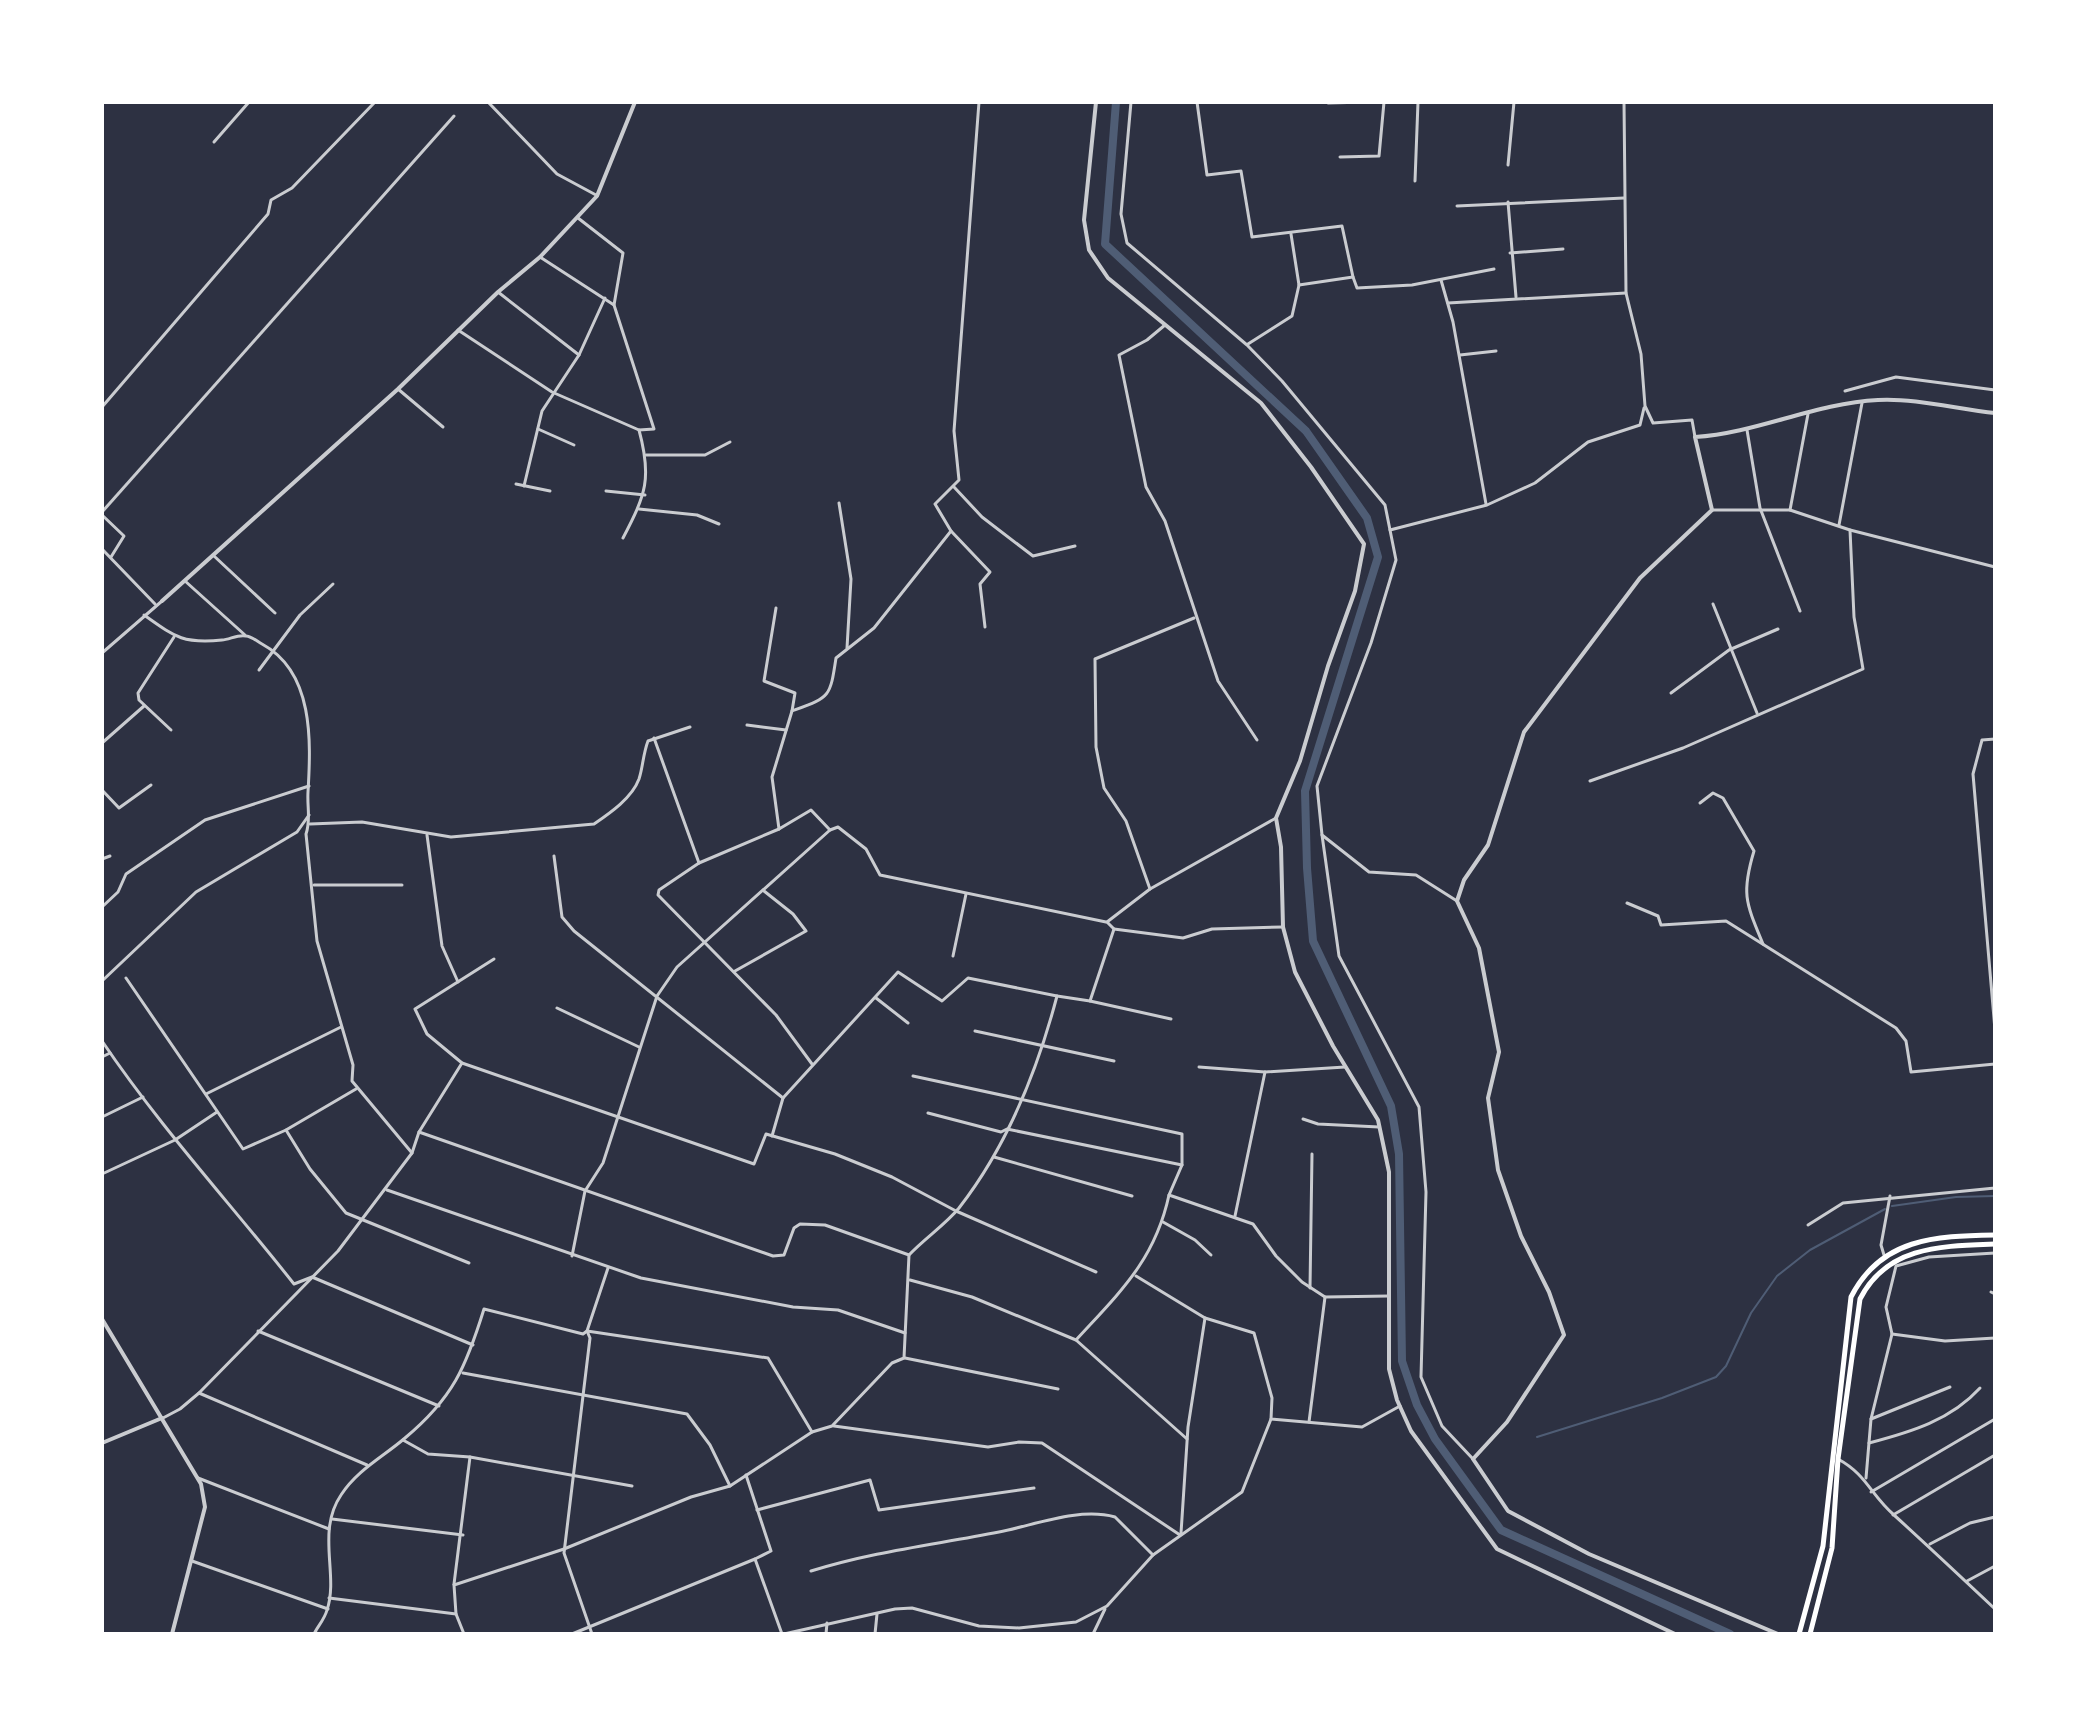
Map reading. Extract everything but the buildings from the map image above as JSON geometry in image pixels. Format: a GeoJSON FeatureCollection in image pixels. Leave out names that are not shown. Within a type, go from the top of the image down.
{"type":"FeatureCollection","features":[{"type":"Feature","properties":{"kind":"main road"},"geometry":{"type":"LineString","coordinates":[[1799,1634],[1823,1546],[1851,1297],[1865,1271],[1884,1255],[1913,1244],[1954,1236],[1995,1235]]}},
{"type":"Feature","properties":{"kind":"main road"},"geometry":{"type":"LineString","coordinates":[[1810,1634],[1832,1548],[1838,1498],[1838,1459],[1846,1419],[1860,1299],[1873,1277],[1889,1263],[1915,1253],[1955,1245],[1995,1244]]}},
{"type":"Feature","properties":{"kind":"street"},"geometry":{"type":"LineString","coordinates":[[214,142],[249,102]]}},
{"type":"Feature","properties":{"kind":"street"},"geometry":{"type":"LineString","coordinates":[[102,407],[268,214],[271,200],[292,188],[375,102]]}},
{"type":"Feature","properties":{"kind":"street"},"geometry":{"type":"LineString","coordinates":[[488,102],[557,174],[597,196]]}},
{"type":"Feature","properties":{"kind":"street"},"geometry":{"type":"LineString","coordinates":[[102,653],[214,556],[398,389],[498,292],[540,257],[597,196],[635,102]]}},
{"type":"Feature","properties":{"kind":"street"},"geometry":{"type":"LineString","coordinates":[[979,102],[954,431],[959,480],[935,504],[951,531],[990,572],[980,584],[985,627]]}},
{"type":"Feature","properties":{"kind":"street"},"geometry":{"type":"LineString","coordinates":[[1096,102],[1084,220],[1089,250],[1108,278],[1261,403],[1311,467],[1364,544],[1355,591],[1328,666],[1300,761],[1276,818],[1281,847],[1283,927],[1295,972],[1379,1127],[1389,1172],[1389,1369],[1400,1406],[1411,1431],[1497,1549],[1675,1634]]}},
{"type":"Feature","properties":{"kind":"street"},"geometry":{"type":"LineString","coordinates":[[1131,102],[1121,214],[1127,243],[1247,345],[1282,381],[1385,505],[1396,560],[1371,643],[1317,786],[1339,956],[1419,1107],[1426,1192],[1421,1377],[1442,1426],[1473,1459],[1508,1511],[1589,1554],[1778,1634]]}},
{"type":"Feature","properties":{"kind":"street"},"geometry":{"type":"LineString","coordinates":[[1197,102],[1207,175],[1241,171],[1252,237],[1342,226],[1357,288],[1441,280],[1494,269]]}},
{"type":"Feature","properties":{"kind":"street"},"geometry":{"type":"LineString","coordinates":[[1328,103],[1367,102]]}},
{"type":"Feature","properties":{"kind":"street"},"geometry":{"type":"LineString","coordinates":[[1340,157],[1379,156],[1384,102]]}},
{"type":"Feature","properties":{"kind":"street"},"geometry":{"type":"LineString","coordinates":[[1415,181],[1418,102]]}},
{"type":"Feature","properties":{"kind":"street"},"geometry":{"type":"LineString","coordinates":[[1508,165],[1514,102]]}},
{"type":"Feature","properties":{"kind":"street"},"geometry":{"type":"LineString","coordinates":[[1390,530],[1487,505],[1535,483],[1588,442],[1640,425],[1645,406],[1641,354],[1626,293],[1624,102]]}},
{"type":"Feature","properties":{"kind":"street"},"geometry":{"type":"LineString","coordinates":[[111,557],[124,536],[102,514],[454,116]]}},
{"type":"Feature","properties":{"kind":"street"},"geometry":{"type":"LineString","coordinates":[[1457,206],[1624,198]]}},
{"type":"Feature","properties":{"kind":"street"},"geometry":{"type":"LineString","coordinates":[[1508,202],[1516,297]]}},
{"type":"Feature","properties":{"kind":"street"},"geometry":{"type":"LineString","coordinates":[[458,330],[552,392],[639,430],[654,429],[614,305],[623,253],[577,216]]}},
{"type":"Feature","properties":{"kind":"street"},"geometry":{"type":"LineString","coordinates":[[1247,345],[1292,316],[1299,285],[1291,234]]}},
{"type":"Feature","properties":{"kind":"street"},"geometry":{"type":"LineString","coordinates":[[1510,253],[1563,249]]}},
{"type":"Feature","properties":{"kind":"street"},"geometry":{"type":"LineString","coordinates":[[540,257],[614,305]]}},
{"type":"Feature","properties":{"kind":"street"},"geometry":{"type":"LineString","coordinates":[[1299,285],[1353,277]]}},
{"type":"Feature","properties":{"kind":"street"},"geometry":{"type":"LineString","coordinates":[[1441,280],[1459,355],[1487,505]]}},
{"type":"Feature","properties":{"kind":"street"},"geometry":{"type":"LineString","coordinates":[[498,292],[579,355]]}},
{"type":"Feature","properties":{"kind":"street"},"geometry":{"type":"LineString","coordinates":[[1448,303],[1626,293]]}},
{"type":"Feature","properties":{"kind":"street"},"geometry":{"type":"LineString","coordinates":[[524,486],[538,429],[552,392],[579,355],[605,298]]}},
{"type":"Feature","properties":{"kind":"street"},"geometry":{"type":"LineString","coordinates":[[1165,325],[1147,340],[1119,355],[1146,487],[1165,521],[1194,618],[1218,681],[1257,740]]}},
{"type":"Feature","properties":{"kind":"street"},"geometry":{"type":"LineString","coordinates":[[1459,355],[1496,351]]}},
{"type":"Feature","properties":{"kind":"street"},"geometry":{"type":"LineString","coordinates":[[1845,391],[1896,377],[1995,390]]}},
{"type":"Feature","properties":{"kind":"street"},"geometry":{"type":"LineString","coordinates":[[398,389],[443,427]]}},
{"type":"Feature","properties":{"kind":"street"},"geometry":{"type":"LineString","coordinates":[[1695,437],[1747,430],[1879,400],[1995,413]]}},
{"type":"Feature","properties":{"kind":"street"},"geometry":{"type":"LineString","coordinates":[[1839,525],[1862,403]]}},
{"type":"Feature","properties":{"kind":"street"},"geometry":{"type":"LineString","coordinates":[[1645,406],[1653,423],[1692,420],[1712,510]]}},
{"type":"Feature","properties":{"kind":"street"},"geometry":{"type":"LineString","coordinates":[[1790,510],[1808,414]]}},
{"type":"Feature","properties":{"kind":"street"},"geometry":{"type":"LineString","coordinates":[[538,429],[574,445]]}},
{"type":"Feature","properties":{"kind":"street"},"geometry":{"type":"LineString","coordinates":[[623,538],[645,495],[648,474],[639,430]]}},
{"type":"Feature","properties":{"kind":"street"},"geometry":{"type":"LineString","coordinates":[[1747,430],[1760,508],[1800,611]]}},
{"type":"Feature","properties":{"kind":"street"},"geometry":{"type":"LineString","coordinates":[[646,455],[705,455],[730,442]]}},
{"type":"Feature","properties":{"kind":"street"},"geometry":{"type":"LineString","coordinates":[[516,484],[550,491]]}},
{"type":"Feature","properties":{"kind":"street"},"geometry":{"type":"LineString","coordinates":[[954,487],[982,517],[1033,556],[1075,546]]}},
{"type":"Feature","properties":{"kind":"street"},"geometry":{"type":"LineString","coordinates":[[606,491],[645,495]]}},
{"type":"Feature","properties":{"kind":"street"},"geometry":{"type":"LineString","coordinates":[[839,503],[851,579],[847,648]]}},
{"type":"Feature","properties":{"kind":"street"},"geometry":{"type":"LineString","coordinates":[[639,509],[697,515],[719,524]]}},
{"type":"Feature","properties":{"kind":"street"},"geometry":{"type":"LineString","coordinates":[[1457,901],[1464,880],[1488,845],[1524,732],[1640,578],[1712,510],[1790,510],[1850,530],[1995,567]]}},
{"type":"Feature","properties":{"kind":"street"},"geometry":{"type":"LineString","coordinates":[[1590,781],[1683,748],[1863,669],[1854,617],[1850,530]]}},
{"type":"Feature","properties":{"kind":"street"},"geometry":{"type":"LineString","coordinates":[[792,711],[825,699],[831,693],[836,658],[874,628],[951,531]]}},
{"type":"Feature","properties":{"kind":"street"},"geometry":{"type":"LineString","coordinates":[[102,549],[155,604]]}},
{"type":"Feature","properties":{"kind":"street"},"geometry":{"type":"LineString","coordinates":[[214,556],[275,613]]}},
{"type":"Feature","properties":{"kind":"street"},"geometry":{"type":"LineString","coordinates":[[185,581],[245,635],[283,657],[298,682],[306,710],[306,733],[313,760],[309,786],[310,824],[306,834],[317,941],[353,1065],[352,1081],[412,1153]]}},
{"type":"Feature","properties":{"kind":"street"},"geometry":{"type":"LineString","coordinates":[[259,670],[300,615],[333,584]]}},
{"type":"Feature","properties":{"kind":"street"},"geometry":{"type":"LineString","coordinates":[[1713,604],[1757,713]]}},
{"type":"Feature","properties":{"kind":"street"},"geometry":{"type":"LineString","coordinates":[[776,608],[764,681],[795,693],[772,777],[779,829]]}},
{"type":"Feature","properties":{"kind":"street"},"geometry":{"type":"LineString","coordinates":[[144,615],[174,637],[189,643],[245,635]]}},
{"type":"Feature","properties":{"kind":"street"},"geometry":{"type":"LineString","coordinates":[[1150,889],[1126,821],[1104,788],[1096,747],[1095,659],[1194,618]]}},
{"type":"Feature","properties":{"kind":"street"},"geometry":{"type":"LineString","coordinates":[[1671,693],[1729,650],[1778,629]]}},
{"type":"Feature","properties":{"kind":"street"},"geometry":{"type":"LineString","coordinates":[[171,730],[145,705],[138,693],[174,637]]}},
{"type":"Feature","properties":{"kind":"street"},"geometry":{"type":"LineString","coordinates":[[102,743],[145,705]]}},
{"type":"Feature","properties":{"kind":"street"},"geometry":{"type":"LineString","coordinates":[[747,725],[786,730]]}},
{"type":"Feature","properties":{"kind":"street"},"geometry":{"type":"LineString","coordinates":[[310,824],[362,822],[427,834],[493,836],[594,824],[633,790],[639,780],[648,741],[690,727]]}},
{"type":"Feature","properties":{"kind":"street"},"geometry":{"type":"LineString","coordinates":[[654,737],[699,863]]}},
{"type":"Feature","properties":{"kind":"street"},"geometry":{"type":"LineString","coordinates":[[1995,739],[1982,740],[1973,774],[1994,990],[1995,1030]]}},
{"type":"Feature","properties":{"kind":"street"},"geometry":{"type":"LineString","coordinates":[[102,790],[119,808],[151,785]]}},
{"type":"Feature","properties":{"kind":"street"},"geometry":{"type":"LineString","coordinates":[[102,907],[118,892],[126,874],[205,820],[309,786]]}},
{"type":"Feature","properties":{"kind":"street"},"geometry":{"type":"LineString","coordinates":[[1700,803],[1713,793],[1723,798],[1754,851],[1744,884],[1749,909],[1763,944]]}},
{"type":"Feature","properties":{"kind":"street"},"geometry":{"type":"LineString","coordinates":[[812,1064],[776,1015],[658,895],[659,890],[699,863],[779,829],[811,810],[830,830]]}},
{"type":"Feature","properties":{"kind":"street"},"geometry":{"type":"LineString","coordinates":[[102,981],[196,892],[297,832],[309,815]]}},
{"type":"Feature","properties":{"kind":"street"},"geometry":{"type":"LineString","coordinates":[[1107,922],[1150,889],[1276,818]]}},
{"type":"Feature","properties":{"kind":"street"},"geometry":{"type":"LineString","coordinates":[[572,1256],[585,1191],[603,1163],[657,996],[677,967],[830,830],[838,827],[866,849],[880,875],[1107,922],[1114,929],[1183,938],[1212,929],[1283,927]]}},
{"type":"Feature","properties":{"kind":"street"},"geometry":{"type":"LineString","coordinates":[[427,834],[442,946],[458,982]]}},
{"type":"Feature","properties":{"kind":"street"},"geometry":{"type":"LineString","coordinates":[[1322,835],[1369,872],[1416,875],[1457,901],[1479,948],[1499,1052],[1488,1098],[1498,1170],[1521,1236],[1549,1292],[1564,1335],[1507,1422],[1473,1459]]}},
{"type":"Feature","properties":{"kind":"street"},"geometry":{"type":"LineString","coordinates":[[102,859],[110,856]]}},
{"type":"Feature","properties":{"kind":"street"},"geometry":{"type":"LineString","coordinates":[[554,856],[562,917],[574,931],[783,1098]]}},
{"type":"Feature","properties":{"kind":"street"},"geometry":{"type":"LineString","coordinates":[[312,885],[402,885]]}},
{"type":"Feature","properties":{"kind":"street"},"geometry":{"type":"LineString","coordinates":[[735,971],[806,931],[793,914],[764,891]]}},
{"type":"Feature","properties":{"kind":"street"},"geometry":{"type":"LineString","coordinates":[[953,956],[966,894]]}},
{"type":"Feature","properties":{"kind":"street"},"geometry":{"type":"LineString","coordinates":[[1627,903],[1658,916],[1661,925],[1726,921],[1896,1028],[1906,1041],[1911,1072],[1995,1064]]}},
{"type":"Feature","properties":{"kind":"street"},"geometry":{"type":"LineString","coordinates":[[1090,1001],[1114,929]]}},
{"type":"Feature","properties":{"kind":"street"},"geometry":{"type":"LineString","coordinates":[[494,959],[415,1009],[427,1034],[462,1063],[754,1164],[766,1134],[850,1160],[956,1211],[1096,1272]]}},
{"type":"Feature","properties":{"kind":"street"},"geometry":{"type":"LineString","coordinates":[[772,1136],[783,1098],[898,972],[942,1001],[968,978],[1171,1019]]}},
{"type":"Feature","properties":{"kind":"street"},"geometry":{"type":"LineString","coordinates":[[126,978],[243,1149],[286,1130],[356,1089]]}},
{"type":"Feature","properties":{"kind":"street"},"geometry":{"type":"LineString","coordinates":[[904,1358],[909,1255],[956,1211],[994,1157],[1024,1099],[1057,996]]}},
{"type":"Feature","properties":{"kind":"street"},"geometry":{"type":"LineString","coordinates":[[876,998],[908,1023]]}},
{"type":"Feature","properties":{"kind":"street"},"geometry":{"type":"LineString","coordinates":[[557,1008],[639,1047]]}},
{"type":"Feature","properties":{"kind":"street"},"geometry":{"type":"LineString","coordinates":[[206,1094],[341,1027]]}},
{"type":"Feature","properties":{"kind":"street"},"geometry":{"type":"LineString","coordinates":[[975,1031],[1114,1061]]}},
{"type":"Feature","properties":{"kind":"street"},"geometry":{"type":"LineString","coordinates":[[102,1041],[175,1140],[294,1284],[312,1277],[473,1345]]}},
{"type":"Feature","properties":{"kind":"street"},"geometry":{"type":"LineString","coordinates":[[102,1057],[110,1053]]}},
{"type":"Feature","properties":{"kind":"street"},"geometry":{"type":"LineString","coordinates":[[102,1443],[180,1409],[338,1251],[412,1153],[419,1132],[462,1063]]}},
{"type":"Feature","properties":{"kind":"street"},"geometry":{"type":"LineString","coordinates":[[1199,1067],[1265,1072],[1345,1067]]}},
{"type":"Feature","properties":{"kind":"street"},"geometry":{"type":"LineString","coordinates":[[1235,1216],[1265,1072]]}},
{"type":"Feature","properties":{"kind":"street"},"geometry":{"type":"LineString","coordinates":[[913,1076],[1182,1134],[1182,1165],[1169,1195],[1163,1222],[1136,1276],[1076,1340]]}},
{"type":"Feature","properties":{"kind":"street"},"geometry":{"type":"LineString","coordinates":[[102,1117],[143,1097]]}},
{"type":"Feature","properties":{"kind":"street"},"geometry":{"type":"LineString","coordinates":[[102,1174],[175,1140],[217,1112]]}},
{"type":"Feature","properties":{"kind":"street"},"geometry":{"type":"LineString","coordinates":[[928,1113],[1001,1132],[1007,1129],[1182,1165]]}},
{"type":"Feature","properties":{"kind":"street"},"geometry":{"type":"LineString","coordinates":[[1303,1119],[1318,1124],[1379,1127]]}},
{"type":"Feature","properties":{"kind":"street"},"geometry":{"type":"LineString","coordinates":[[286,1130],[310,1169],[346,1213],[469,1263]]}},
{"type":"Feature","properties":{"kind":"street"},"geometry":{"type":"LineString","coordinates":[[419,1132],[773,1256],[784,1255],[800,1224],[825,1225],[909,1255]]}},
{"type":"Feature","properties":{"kind":"street"},"geometry":{"type":"LineString","coordinates":[[1310,1288],[1312,1154]]}},
{"type":"Feature","properties":{"kind":"street"},"geometry":{"type":"LineString","coordinates":[[994,1157],[1132,1196]]}},
{"type":"Feature","properties":{"kind":"street"},"geometry":{"type":"LineString","coordinates":[[1808,1225],[1843,1203],[1995,1188]]}},
{"type":"Feature","properties":{"kind":"street"},"geometry":{"type":"LineString","coordinates":[[387,1190],[641,1278],[793,1307],[838,1310],[906,1334]]}},
{"type":"Feature","properties":{"kind":"street"},"geometry":{"type":"LineString","coordinates":[[1169,1195],[1253,1224],[1276,1256],[1310,1288],[1325,1297],[1389,1296]]}},
{"type":"Feature","properties":{"kind":"street"},"geometry":{"type":"LineString","coordinates":[[1884,1255],[1881,1245],[1890,1196]]}},
{"type":"Feature","properties":{"kind":"street"},"geometry":{"type":"LineString","coordinates":[[1163,1222],[1195,1240],[1211,1255]]}},
{"type":"Feature","properties":{"kind":"street"},"geometry":{"type":"LineString","coordinates":[[1995,1253],[1929,1257],[1896,1266],[1886,1307],[1892,1334],[1871,1419],[1866,1478],[1871,1492],[1893,1515],[1930,1544],[1995,1609]]}},
{"type":"Feature","properties":{"kind":"street"},"geometry":{"type":"LineString","coordinates":[[592,1634],[564,1549],[590,1338],[587,1331],[608,1268]]}},
{"type":"Feature","properties":{"kind":"street"},"geometry":{"type":"LineString","coordinates":[[1093,1634],[1107,1606],[1153,1555],[1242,1492],[1271,1419],[1272,1398],[1254,1333],[1205,1318],[1136,1276]]}},
{"type":"Feature","properties":{"kind":"street"},"geometry":{"type":"LineString","coordinates":[[910,1280],[972,1297],[1076,1340],[1187,1439]]}},
{"type":"Feature","properties":{"kind":"street"},"geometry":{"type":"LineString","coordinates":[[1309,1422],[1325,1297]]}},
{"type":"Feature","properties":{"kind":"street"},"geometry":{"type":"LineString","coordinates":[[318,1634],[315,1632],[328,1609],[330,1519],[340,1496],[367,1465],[403,1440],[439,1406],[463,1373],[484,1309],[583,1334],[587,1331],[768,1358],[812,1432]]}},
{"type":"Feature","properties":{"kind":"street"},"geometry":{"type":"LineString","coordinates":[[1180,1534],[1187,1439],[1205,1318]]}},
{"type":"Feature","properties":{"kind":"street"},"geometry":{"type":"LineString","coordinates":[[102,1319],[197,1478],[205,1507],[172,1634]]}},
{"type":"Feature","properties":{"kind":"street"},"geometry":{"type":"LineString","coordinates":[[257,1331],[439,1406]]}},
{"type":"Feature","properties":{"kind":"street"},"geometry":{"type":"LineString","coordinates":[[1892,1334],[1945,1341],[1995,1338]]}},
{"type":"Feature","properties":{"kind":"street"},"geometry":{"type":"LineString","coordinates":[[832,1426],[892,1363],[904,1358],[1058,1389]]}},
{"type":"Feature","properties":{"kind":"street"},"geometry":{"type":"LineString","coordinates":[[463,1373],[687,1414],[710,1445],[730,1486]]}},
{"type":"Feature","properties":{"kind":"street"},"geometry":{"type":"LineString","coordinates":[[1871,1419],[1950,1387]]}},
{"type":"Feature","properties":{"kind":"street"},"geometry":{"type":"LineString","coordinates":[[1869,1443],[1912,1432],[1964,1406],[1980,1388]]}},
{"type":"Feature","properties":{"kind":"street"},"geometry":{"type":"LineString","coordinates":[[199,1393],[367,1465]]}},
{"type":"Feature","properties":{"kind":"street"},"geometry":{"type":"LineString","coordinates":[[1271,1419],[1362,1427],[1400,1406]]}},
{"type":"Feature","properties":{"kind":"street"},"geometry":{"type":"LineString","coordinates":[[1871,1492],[1994,1421]]}},
{"type":"Feature","properties":{"kind":"street"},"geometry":{"type":"LineString","coordinates":[[454,1585],[564,1549],[676,1502],[730,1486],[812,1432],[832,1426],[988,1447],[1019,1442],[1042,1443],[1180,1534]]}},
{"type":"Feature","properties":{"kind":"street"},"geometry":{"type":"LineString","coordinates":[[403,1440],[428,1454],[470,1457],[632,1486]]}},
{"type":"Feature","properties":{"kind":"street"},"geometry":{"type":"LineString","coordinates":[[1893,1515],[1995,1455]]}},
{"type":"Feature","properties":{"kind":"street"},"geometry":{"type":"LineString","coordinates":[[464,1634],[456,1614],[454,1585],[463,1535],[470,1457]]}},
{"type":"Feature","properties":{"kind":"street"},"geometry":{"type":"LineString","coordinates":[[1838,1459],[1866,1478]]}},
{"type":"Feature","properties":{"kind":"street"},"geometry":{"type":"LineString","coordinates":[[572,1634],[771,1551],[746,1475]]}},
{"type":"Feature","properties":{"kind":"street"},"geometry":{"type":"LineString","coordinates":[[197,1478],[329,1529]]}},
{"type":"Feature","properties":{"kind":"street"},"geometry":{"type":"LineString","coordinates":[[757,1510],[870,1480],[879,1510],[1034,1488]]}},
{"type":"Feature","properties":{"kind":"street"},"geometry":{"type":"LineString","coordinates":[[811,1571],[872,1552],[975,1537],[1081,1515],[1115,1517],[1153,1555]]}},
{"type":"Feature","properties":{"kind":"street"},"geometry":{"type":"LineString","coordinates":[[1930,1544],[1970,1523],[1995,1517]]}},
{"type":"Feature","properties":{"kind":"street"},"geometry":{"type":"LineString","coordinates":[[330,1519],[463,1535]]}},
{"type":"Feature","properties":{"kind":"street"},"geometry":{"type":"LineString","coordinates":[[755,1559],[783,1634],[877,1612],[912,1608],[979,1626],[1019,1628],[1076,1622],[1107,1606]]}},
{"type":"Feature","properties":{"kind":"street"},"geometry":{"type":"LineString","coordinates":[[191,1560],[328,1609]]}},
{"type":"Feature","properties":{"kind":"street"},"geometry":{"type":"LineString","coordinates":[[1966,1582],[1995,1566]]}},
{"type":"Feature","properties":{"kind":"street"},"geometry":{"type":"LineString","coordinates":[[328,1598],[456,1614]]}},
{"type":"Feature","properties":{"kind":"street"},"geometry":{"type":"LineString","coordinates":[[875,1634],[877,1612]]}},
{"type":"Feature","properties":{"kind":"street"},"geometry":{"type":"LineString","coordinates":[[826,1634],[827,1623]]}},
{"type":"Feature","properties":{"kind":"street"},"geometry":{"type":"LineString","coordinates":[[1017,1634],[1019,1628]]}},
{"type":"Feature","properties":{"kind":"waterway"},"geometry":{"type":"LineString","coordinates":[[1116,102],[1105,244],[1306,431],[1367,518],[1378,557],[1305,791],[1307,868],[1313,941],[1391,1106],[1399,1154],[1402,1361],[1417,1405],[1435,1439],[1501,1530],[1730,1634]]}},
{"type":"Feature","properties":{"kind":"waterway"},"geometry":{"type":"LineString","coordinates":[[1892,1206],[1956,1197],[1995,1196]]}},
{"type":"Feature","properties":{"kind":"waterway"},"geometry":{"type":"LineString","coordinates":[[1537,1437],[1662,1398],[1716,1377],[1726,1366],[1751,1313],[1777,1276],[1810,1250],[1885,1209]]}}]}
